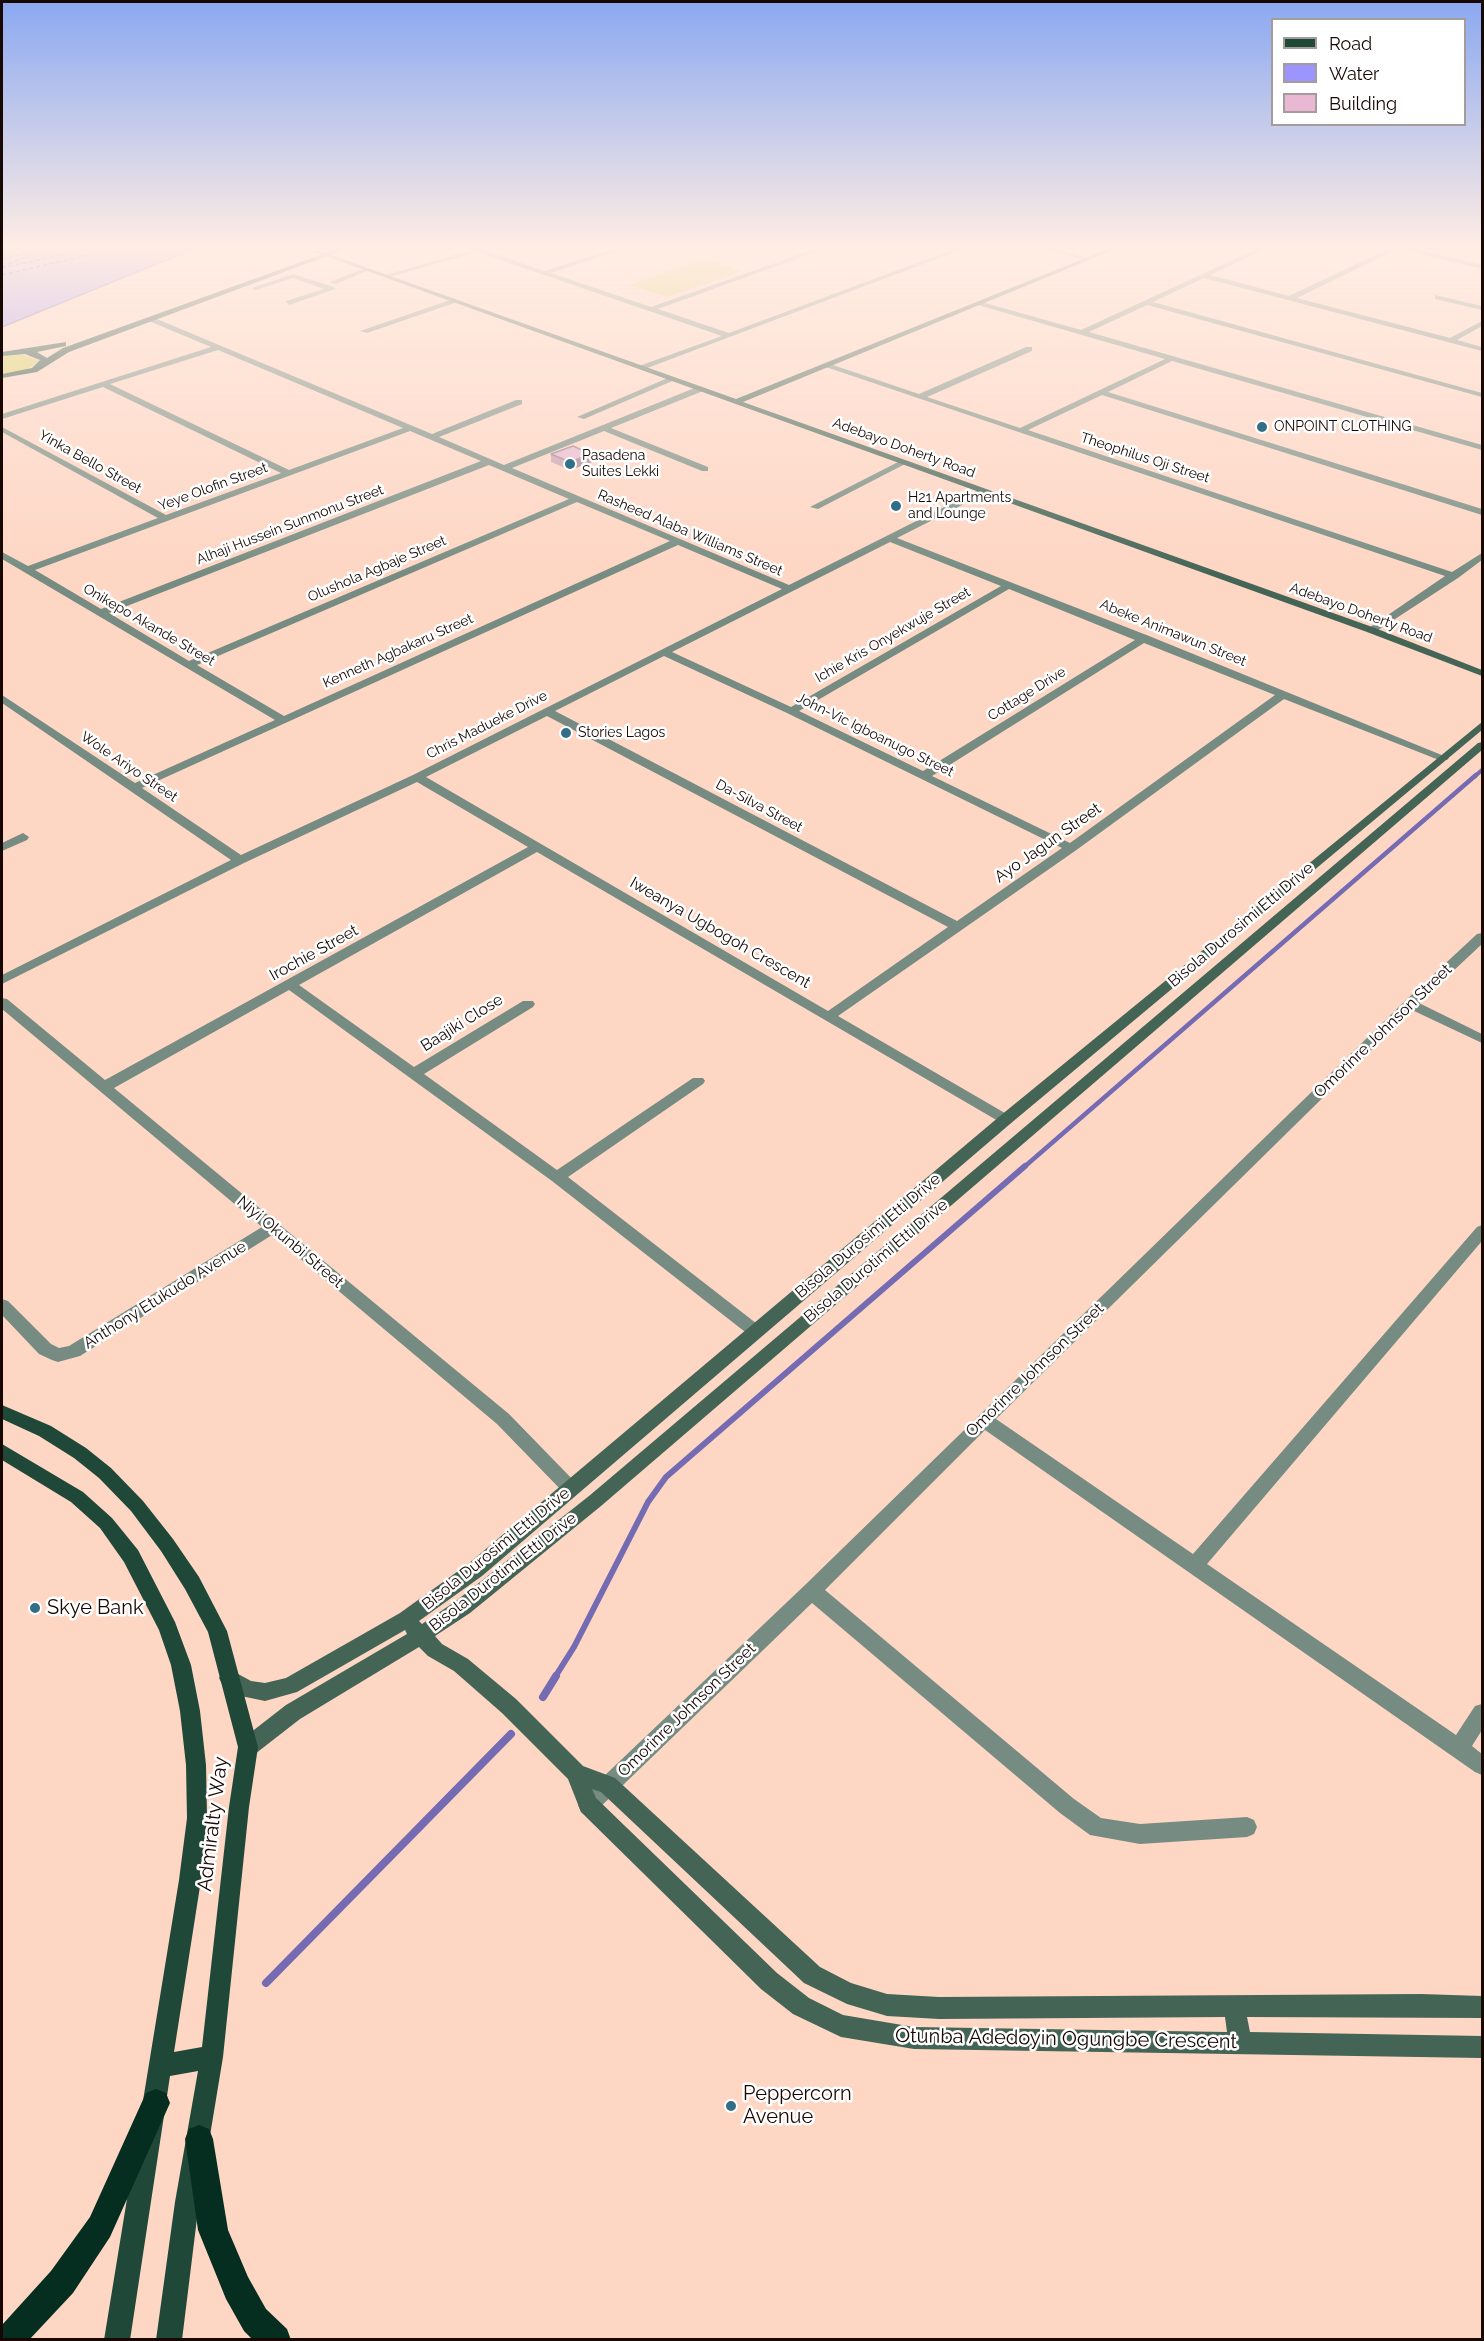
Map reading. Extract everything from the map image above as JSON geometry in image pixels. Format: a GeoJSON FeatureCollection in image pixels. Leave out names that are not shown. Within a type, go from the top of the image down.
{"type":"FeatureCollection","features":[{"type":"Feature","properties":{"kind":"highway"},"geometry":{"type":"LineString","coordinates":[[8,2340],[62,2282],[100,2227],[156,2103]]}},
{"type":"Feature","properties":{"kind":"highway"},"geometry":{"type":"LineString","coordinates":[[199,2139],[213,2230],[237,2288],[255,2320],[276,2340]]}},
{"type":"Feature","properties":{"kind":"main road"},"geometry":{"type":"LineString","coordinates":[[37,355],[44,363]]}},
{"type":"Feature","properties":{"kind":"main road"},"geometry":{"type":"LineString","coordinates":[[3,377],[26,373],[57,355]]}},
{"type":"Feature","properties":{"kind":"main road","name":"Admiralty Way"},"geometry":{"type":"LineString","coordinates":[[2,1412],[45,1431],[80,1454],[137,1506],[192,1583],[217,1631],[248,1747],[239,1807],[212,2057],[187,2202],[169,2340]]}},
{"type":"Feature","properties":{"kind":"main road","name":"Admiralty Way"},"geometry":{"type":"LineString","coordinates":[[2,1451],[77,1497],[106,1523],[131,1556],[151,1590],[168,1628],[181,1665],[190,1711],[196,1765],[197,1818],[162,2066],[117,2340]]}},
{"type":"Feature","properties":{"kind":"main road"},"geometry":{"type":"LineString","coordinates":[[162,2066],[212,2057]]}},
{"type":"Feature","properties":{"kind":"street"},"geometry":{"type":"LineString","coordinates":[[2,417],[193,355]]}},
{"type":"Feature","properties":{"kind":"street","name":"Rasheed Alaba Williams Street"},"geometry":{"type":"LineString","coordinates":[[237,355],[788,588]]}},
{"type":"Feature","properties":{"kind":"street","name":"Adebayo Doherty Road"},"geometry":{"type":"LineString","coordinates":[[607,355],[1371,630],[1482,673]]}},
{"type":"Feature","properties":{"kind":"street"},"geometry":{"type":"LineString","coordinates":[[642,368],[677,355]]}},
{"type":"Feature","properties":{"kind":"street"},"geometry":{"type":"LineString","coordinates":[[736,402],[853,355]]}},
{"type":"Feature","properties":{"kind":"street"},"geometry":{"type":"LineString","coordinates":[[920,397],[1015,355]]}},
{"type":"Feature","properties":{"kind":"street"},"geometry":{"type":"LineString","coordinates":[[1162,355],[1482,448]]}},
{"type":"Feature","properties":{"kind":"street"},"geometry":{"type":"LineString","coordinates":[[1338,355],[1482,395]]}},
{"type":"Feature","properties":{"kind":"street"},"geometry":{"type":"LineString","coordinates":[[1020,431],[1172,358]]}},
{"type":"Feature","properties":{"kind":"street","name":"Theophilus Oji Street"},"geometry":{"type":"LineString","coordinates":[[827,366],[1455,576]]}},
{"type":"Feature","properties":{"kind":"street"},"geometry":{"type":"LineString","coordinates":[[580,417],[672,379]]}},
{"type":"Feature","properties":{"kind":"street"},"geometry":{"type":"LineString","coordinates":[[104,384],[288,474]]}},
{"type":"Feature","properties":{"kind":"street"},"geometry":{"type":"LineString","coordinates":[[504,468],[700,389]]}},
{"type":"Feature","properties":{"kind":"street"},"geometry":{"type":"LineString","coordinates":[[1101,392],[1482,512]]}},
{"type":"Feature","properties":{"kind":"street"},"geometry":{"type":"LineString","coordinates":[[430,438],[519,402]]}},
{"type":"Feature","properties":{"kind":"street"},"geometry":{"type":"LineString","coordinates":[[605,428],[705,468]]}},
{"type":"Feature","properties":{"kind":"street","name":"Yinka Bello Street"},"geometry":{"type":"LineString","coordinates":[[2,429],[166,519]]}},
{"type":"Feature","properties":{"kind":"street","name":"Yeye Olofin Street"},"geometry":{"type":"LineString","coordinates":[[27,570],[408,429]]}},
{"type":"Feature","properties":{"kind":"street","name":"Alhaji Hussein Sunmonu Street"},"geometry":{"type":"LineString","coordinates":[[103,612],[488,462]]}},
{"type":"Feature","properties":{"kind":"street"},"geometry":{"type":"LineString","coordinates":[[815,507],[905,462]]}},
{"type":"Feature","properties":{"kind":"street","name":"Chris Madueke Drive"},"geometry":{"type":"LineString","coordinates":[[2,980],[240,860],[417,777],[983,491]]}},
{"type":"Feature","properties":{"kind":"street","name":"Olushola Agbaje Street"},"geometry":{"type":"LineString","coordinates":[[190,664],[576,499]]}},
{"type":"Feature","properties":{"kind":"street","name":"Abeke Animawun Street"},"geometry":{"type":"LineString","coordinates":[[891,539],[1443,758]]}},
{"type":"Feature","properties":{"kind":"street","name":"Kenneth Agbakaru Street"},"geometry":{"type":"LineString","coordinates":[[133,788],[676,542]]}},
{"type":"Feature","properties":{"kind":"street","name":"Onikepo Akande Street"},"geometry":{"type":"LineString","coordinates":[[2,555],[103,612],[283,720]]}},
{"type":"Feature","properties":{"kind":"street"},"geometry":{"type":"LineString","coordinates":[[1371,630],[1482,556]]}},
{"type":"Feature","properties":{"kind":"street","name":"Ichie Kris Onyekwuje Street"},"geometry":{"type":"LineString","coordinates":[[791,711],[1010,585]]}},
{"type":"Feature","properties":{"kind":"street","name":"Cottage Drive"},"geometry":{"type":"LineString","coordinates":[[924,776],[1145,638]]}},
{"type":"Feature","properties":{"kind":"street","name":"John-Vic Igboanugo Street"},"geometry":{"type":"LineString","coordinates":[[665,653],[791,711],[1071,848]]}},
{"type":"Feature","properties":{"kind":"street","name":"Ayo Jagun Street"},"geometry":{"type":"LineString","coordinates":[[829,1016],[1071,848],[1284,694]]}},
{"type":"Feature","properties":{"kind":"street","name":"Wole Ariyo Street"},"geometry":{"type":"LineString","coordinates":[[2,698],[240,860]]}},
{"type":"Feature","properties":{"kind":"street"},"geometry":{"type":"LineString","coordinates":[[2,716],[18,710]]}},
{"type":"Feature","properties":{"kind":"street","name":"Da-Silva Street"},"geometry":{"type":"LineString","coordinates":[[546,711],[958,927]]}},
{"type":"Feature","properties":{"kind":"street","name":"Bisola Durosimi Etti Drive"},"geometry":{"type":"LineString","coordinates":[[229,1678],[248,1690],[265,1692],[290,1686],[406,1619],[475,1570],[1005,1120],[1482,725]]}},
{"type":"Feature","properties":{"kind":"street","name":"Bisola Durotimi Etti Drive"},"geometry":{"type":"LineString","coordinates":[[248,1747],[293,1712],[420,1636],[463,1607],[595,1501],[1482,745]]}},
{"type":"Feature","properties":{"kind":"street","name":"Iweanya Ugbogoh Crescent"},"geometry":{"type":"LineString","coordinates":[[417,777],[539,846],[1005,1120]]}},
{"type":"Feature","properties":{"kind":"street"},"geometry":{"type":"LineString","coordinates":[[2,847],[23,837]]}},
{"type":"Feature","properties":{"kind":"street","name":"Irochie Street"},"geometry":{"type":"LineString","coordinates":[[104,1087],[539,846]]}},
{"type":"Feature","properties":{"kind":"street","name":"Omorinre Johnson Street"},"geometry":{"type":"LineString","coordinates":[[588,1805],[812,1591],[1410,1004],[1482,937]]}},
{"type":"Feature","properties":{"kind":"street"},"geometry":{"type":"LineString","coordinates":[[290,985],[415,1073],[557,1178],[755,1331]]}},
{"type":"Feature","properties":{"kind":"street","name":"Niyi Okunbi Street"},"geometry":{"type":"LineString","coordinates":[[2,1002],[504,1419],[571,1489]]}},
{"type":"Feature","properties":{"kind":"street","name":"Baajiki Close"},"geometry":{"type":"LineString","coordinates":[[415,1073],[528,1004]]}},
{"type":"Feature","properties":{"kind":"street"},"geometry":{"type":"LineString","coordinates":[[1410,1004],[1482,1039]]}},
{"type":"Feature","properties":{"kind":"street"},"geometry":{"type":"LineString","coordinates":[[557,1178],[698,1081]]}},
{"type":"Feature","properties":{"kind":"street","name":"Anthony Etukudo Avenue"},"geometry":{"type":"LineString","coordinates":[[2,1305],[45,1349],[58,1355],[74,1351],[273,1227]]}},
{"type":"Feature","properties":{"kind":"street"},"geometry":{"type":"LineString","coordinates":[[1194,1566],[1482,1231]]}},
{"type":"Feature","properties":{"kind":"street"},"geometry":{"type":"LineString","coordinates":[[984,1420],[1482,1764]]}},
{"type":"Feature","properties":{"kind":"street"},"geometry":{"type":"LineString","coordinates":[[812,1591],[1067,1806],[1098,1828],[1140,1834],[1247,1827]]}},
{"type":"Feature","properties":{"kind":"street","name":"Otunba Adedoyin Ogungbe Crescent"},"geometry":{"type":"LineString","coordinates":[[406,1619],[435,1650],[488,1686],[576,1773],[608,1785],[812,1975],[847,1993],[887,2005],[939,2008],[1482,2007]]}},
{"type":"Feature","properties":{"kind":"street"},"geometry":{"type":"LineString","coordinates":[[1459,1748],[1482,1713]]}},
{"type":"Feature","properties":{"kind":"street","name":"Otunba Adedoyin Ogungbe Crescent"},"geometry":{"type":"LineString","coordinates":[[576,1773],[588,1805],[770,1981],[801,2006],[841,2026],[914,2038],[1482,2047]]}},
{"type":"Feature","properties":{"kind":"street"},"geometry":{"type":"LineString","coordinates":[[1234,2007],[1240,2043]]}},
{"type":"Feature","properties":{"kind":"shaded area"},"geometry":{"type":"Polygon","coordinates":[[[2,355],[23,355],[38,361],[27,370],[2,374],[2,355]]]}},
{"type":"Feature","properties":{"kind":"building"},"geometry":{"type":"Polygon","coordinates":[[[573,446],[591,454],[570,462],[551,454],[573,446]]]}},
{"type":"Feature","properties":{"kind":"waterway"},"geometry":{"type":"LineString","coordinates":[[1474,777],[1482,770]]}},
{"type":"Feature","properties":{"kind":"waterway"},"geometry":{"type":"LineString","coordinates":[[1023,1168],[1476,775]]}},
{"type":"Feature","properties":{"kind":"waterway"},"geometry":{"type":"LineString","coordinates":[[555,1677],[574,1647],[648,1502],[666,1477],[1025,1166]]}},
{"type":"Feature","properties":{"kind":"waterway"},"geometry":{"type":"LineString","coordinates":[[543,1697],[556,1676]]}},
{"type":"Feature","properties":{"kind":"waterway"},"geometry":{"type":"LineString","coordinates":[[266,1983],[511,1734]]}},
{"type":"Feature","properties":{"kind":"place","name":"ONPOINT CLOTHING"},"geometry":{"type":"Point","coordinates":[1262,427]}},
{"type":"Feature","properties":{"kind":"place","name":"Pasadena Suites Lekki"},"geometry":{"type":"Point","coordinates":[570,464]}},
{"type":"Feature","properties":{"kind":"place","name":"H21 Apartments and Lounge"},"geometry":{"type":"Point","coordinates":[896,506]}},
{"type":"Feature","properties":{"kind":"place","name":"Stories Lagos"},"geometry":{"type":"Point","coordinates":[566,733]}},
{"type":"Feature","properties":{"kind":"place","name":"Skye Bank"},"geometry":{"type":"Point","coordinates":[35,1608]}},
{"type":"Feature","properties":{"kind":"place","name":"Peppercorn Avenue"},"geometry":{"type":"Point","coordinates":[731,2106]}}]}
